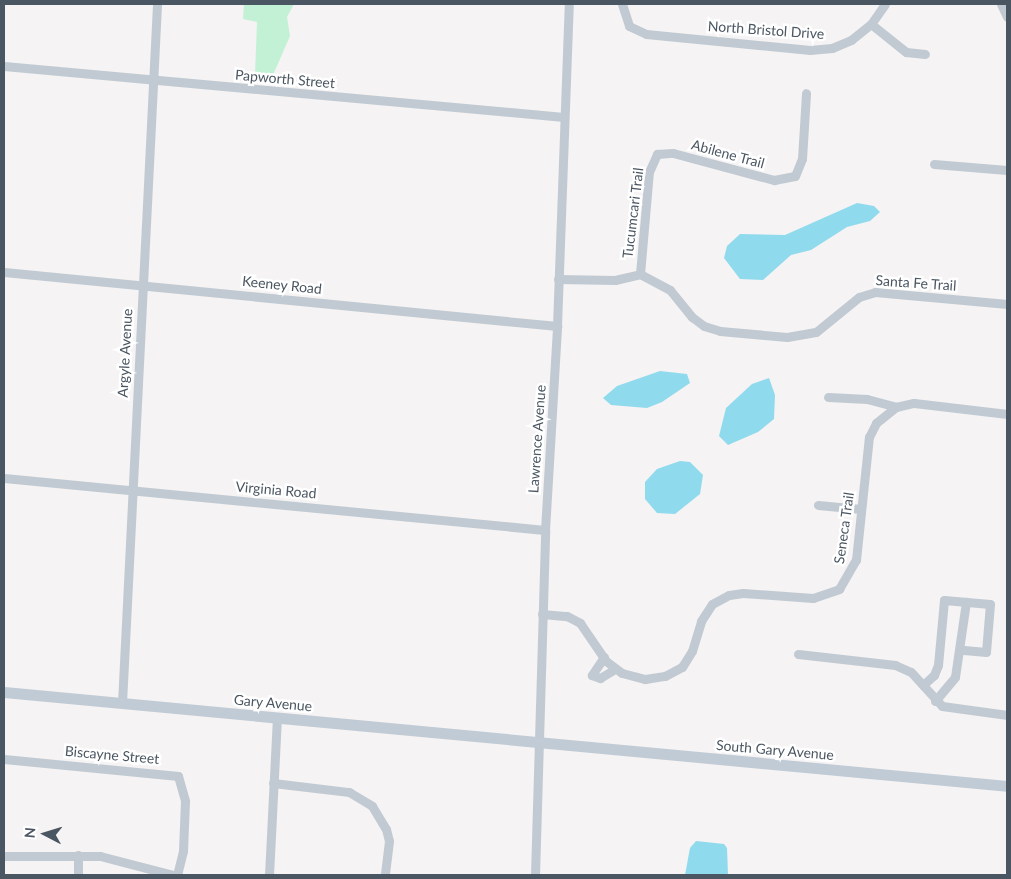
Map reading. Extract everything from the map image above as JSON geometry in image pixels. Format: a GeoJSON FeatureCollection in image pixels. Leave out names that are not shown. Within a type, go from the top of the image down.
{"type":"FeatureCollection","features":[{"type":"Feature","properties":{"kind":"main road","name":"Gary Avenue"},"geometry":{"type":"LineString","coordinates":[[4,692],[539,744]]}},
{"type":"Feature","properties":{"kind":"main road","name":"South Gary Avenue"},"geometry":{"type":"LineString","coordinates":[[539,744],[1007,786]]}},
{"type":"Feature","properties":{"kind":"street","name":"Argyle Avenue"},"geometry":{"type":"LineString","coordinates":[[122,703],[158,4]]}},
{"type":"Feature","properties":{"kind":"street","name":"Lawrence Avenue"},"geometry":{"type":"LineString","coordinates":[[535,875],[545,530],[558,326],[558,279],[569,4]]}},
{"type":"Feature","properties":{"kind":"street","name":"North Bristol Drive"},"geometry":{"type":"LineString","coordinates":[[622,4],[629,26],[651,35],[810,50],[841,45],[871,24],[884,4]]}},
{"type":"Feature","properties":{"kind":"street"},"geometry":{"type":"LineString","coordinates":[[1001,4],[1007,17]]}},
{"type":"Feature","properties":{"kind":"street"},"geometry":{"type":"LineString","coordinates":[[871,24],[906,52],[925,54]]}},
{"type":"Feature","properties":{"kind":"street","name":"Papworth Street"},"geometry":{"type":"LineString","coordinates":[[4,66],[564,118]]}},
{"type":"Feature","properties":{"kind":"street","name":"Abilene Trail"},"geometry":{"type":"LineString","coordinates":[[655,157],[657,154],[673,154],[774,180],[795,176],[802,159],[806,93]]}},
{"type":"Feature","properties":{"kind":"street","name":"Tucumcari Trail"},"geometry":{"type":"LineString","coordinates":[[640,274],[649,172],[655,157]]}},
{"type":"Feature","properties":{"kind":"street"},"geometry":{"type":"LineString","coordinates":[[934,164],[1007,170]]}},
{"type":"Feature","properties":{"kind":"street","name":"Keeney Road"},"geometry":{"type":"LineString","coordinates":[[4,272],[558,326]]}},
{"type":"Feature","properties":{"kind":"street"},"geometry":{"type":"LineString","coordinates":[[558,279],[615,280],[640,274]]}},
{"type":"Feature","properties":{"kind":"street","name":"Santa Fe Trail"},"geometry":{"type":"LineString","coordinates":[[640,274],[670,290],[692,317],[704,326],[720,331],[787,337],[816,332],[859,297],[875,292],[1007,304]]}},
{"type":"Feature","properties":{"kind":"street"},"geometry":{"type":"LineString","coordinates":[[828,397],[867,399],[896,407],[914,403],[1007,414]]}},
{"type":"Feature","properties":{"kind":"street","name":"Seneca Trail"},"geometry":{"type":"LineString","coordinates":[[542,614],[567,616],[580,623],[615,669],[630,676],[645,679],[662,677],[682,667],[692,651],[701,621],[712,604],[730,595],[744,593],[812,598],[839,589],[856,560],[868,438],[876,423],[896,407]]}},
{"type":"Feature","properties":{"kind":"street","name":"Virginia Road"},"geometry":{"type":"LineString","coordinates":[[4,478],[545,530]]}},
{"type":"Feature","properties":{"kind":"street"},"geometry":{"type":"LineString","coordinates":[[818,505],[861,509]]}},
{"type":"Feature","properties":{"kind":"street"},"geometry":{"type":"LineString","coordinates":[[923,685],[934,675],[938,664],[944,600],[990,604],[986,652],[961,650]]}},
{"type":"Feature","properties":{"kind":"street"},"geometry":{"type":"LineString","coordinates":[[935,700],[952,684],[961,650],[966,602]]}},
{"type":"Feature","properties":{"kind":"street"},"geometry":{"type":"LineString","coordinates":[[798,654],[895,665],[911,672],[942,706],[1007,715]]}},
{"type":"Feature","properties":{"kind":"street"},"geometry":{"type":"LineString","coordinates":[[604,657],[592,674],[600,678],[615,669]]}},
{"type":"Feature","properties":{"kind":"street"},"geometry":{"type":"LineString","coordinates":[[269,875],[276,718]]}},
{"type":"Feature","properties":{"kind":"street","name":"Biscayne Street"},"geometry":{"type":"LineString","coordinates":[[4,759],[178,776],[185,801],[183,851],[178,875]]}},
{"type":"Feature","properties":{"kind":"street"},"geometry":{"type":"LineString","coordinates":[[273,783],[349,792],[372,806],[386,829],[389,842],[385,875]]}},
{"type":"Feature","properties":{"kind":"street"},"geometry":{"type":"LineString","coordinates":[[4,856],[112,858],[173,875]]}},
{"type":"Feature","properties":{"kind":"street"},"geometry":{"type":"LineString","coordinates":[[78,856],[78,875]]}},
{"type":"Feature","properties":{"kind":"green space"},"geometry":{"type":"Polygon","coordinates":[[[244,4],[294,4],[287,17],[290,36],[273,75],[267,78],[255,75],[257,22],[243,19],[244,4]]]}},
{"type":"Feature","properties":{"kind":"water"},"geometry":{"type":"Polygon","coordinates":[[[857,203],[874,206],[880,212],[870,221],[847,227],[811,250],[791,255],[763,280],[740,279],[724,258],[727,246],[740,234],[785,235],[857,203]]]}},
{"type":"Feature","properties":{"kind":"water"},"geometry":{"type":"Polygon","coordinates":[[[660,371],[687,374],[690,383],[662,402],[647,408],[611,405],[603,398],[617,386],[660,371]]]}},
{"type":"Feature","properties":{"kind":"water"},"geometry":{"type":"Polygon","coordinates":[[[769,378],[775,395],[774,419],[758,432],[728,445],[719,436],[726,408],[752,384],[769,378]]]}},
{"type":"Feature","properties":{"kind":"water"},"geometry":{"type":"Polygon","coordinates":[[[680,461],[690,462],[703,475],[700,494],[675,514],[657,513],[645,499],[645,482],[657,469],[680,461]]]}},
{"type":"Feature","properties":{"kind":"water"},"geometry":{"type":"Polygon","coordinates":[[[696,841],[724,844],[727,848],[728,875],[685,875],[690,848],[696,841]]]}}]}
